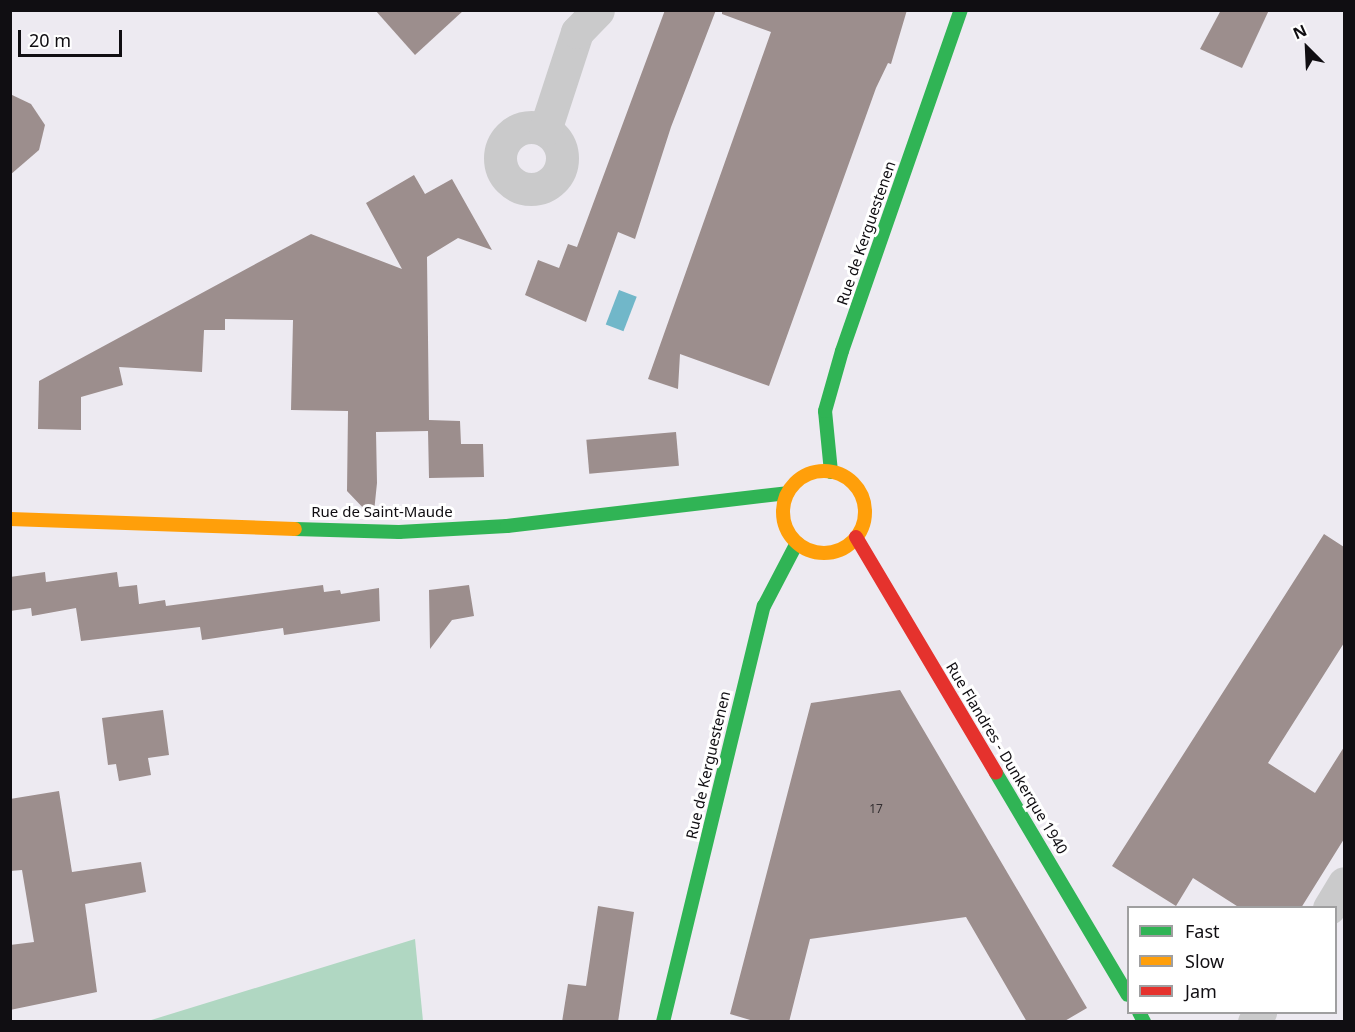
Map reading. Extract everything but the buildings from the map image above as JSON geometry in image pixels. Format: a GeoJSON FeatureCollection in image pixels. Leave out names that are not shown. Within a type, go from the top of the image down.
{"type":"FeatureCollection","features":[{"type":"Feature","properties":{"kind":"street","name":"Rue de Kerguestenen"},"geometry":{"type":"LineString","coordinates":[[831,472],[825,411],[839,361],[961,10]]}},
{"type":"Feature","properties":{"kind":"street"},"geometry":{"type":"LineString","coordinates":[[545,130],[577,32],[594,12]]}},
{"type":"Feature","properties":{"kind":"street"},"geometry":{"type":"LineString","coordinates":[[831,472],[844,477],[862,497],[865,511],[856,537],[834,552],[821,553],[797,543],[783,520],[787,493],[806,475],[831,472]]}},
{"type":"Feature","properties":{"kind":"street","name":"Rue de Saint-Maude"},"geometry":{"type":"LineString","coordinates":[[10,519],[399,532],[507,526],[787,493]]}},
{"type":"Feature","properties":{"kind":"street","name":"Rue Flandres - Dunkerque 1940"},"geometry":{"type":"LineString","coordinates":[[856,537],[1127,993]]}},
{"type":"Feature","properties":{"kind":"street","name":"Rue de Kerguestenen"},"geometry":{"type":"LineString","coordinates":[[663,1022],[666,999],[764,606],[797,543]]}},
{"type":"Feature","properties":{"kind":"street"},"geometry":{"type":"LineString","coordinates":[[1330,906],[1344,884]]}},
{"type":"Feature","properties":{"kind":"green space"},"geometry":{"type":"Polygon","coordinates":[[[415,939],[423,1021],[148,1021],[415,939]]]}},
{"type":"Feature","properties":{"kind":"water"},"geometry":{"type":"Polygon","coordinates":[[[619,290],[637,297],[623,331],[606,325],[619,290]]]}},
{"type":"Feature","properties":{"kind":"traffic: fast"},"geometry":{"type":"LineString","coordinates":[[831,472],[825,411],[842,351],[961,10]]}},
{"type":"Feature","properties":{"kind":"traffic: fast"},"geometry":{"type":"LineString","coordinates":[[295,529],[399,532],[507,526],[787,493]]}},
{"type":"Feature","properties":{"kind":"traffic: fast"},"geometry":{"type":"LineString","coordinates":[[663,1022],[764,606],[797,543]]}},
{"type":"Feature","properties":{"kind":"traffic: fast"},"geometry":{"type":"LineString","coordinates":[[996,773],[1127,993]]}},
{"type":"Feature","properties":{"kind":"traffic: fast"},"geometry":{"type":"LineString","coordinates":[[1140,1014],[1144,1022]]}},
{"type":"Feature","properties":{"kind":"traffic: slow"},"geometry":{"type":"LineString","coordinates":[[824,471],[840,474],[853,483],[862,496],[865,512],[862,528],[853,541],[840,550],[824,553],[808,550],[795,541],[786,528],[783,512],[786,496],[795,483],[808,474],[824,471]]}},
{"type":"Feature","properties":{"kind":"traffic: slow"},"geometry":{"type":"LineString","coordinates":[[10,519],[295,529]]}},
{"type":"Feature","properties":{"kind":"traffic: jam"},"geometry":{"type":"LineString","coordinates":[[856,537],[996,773]]}}]}
